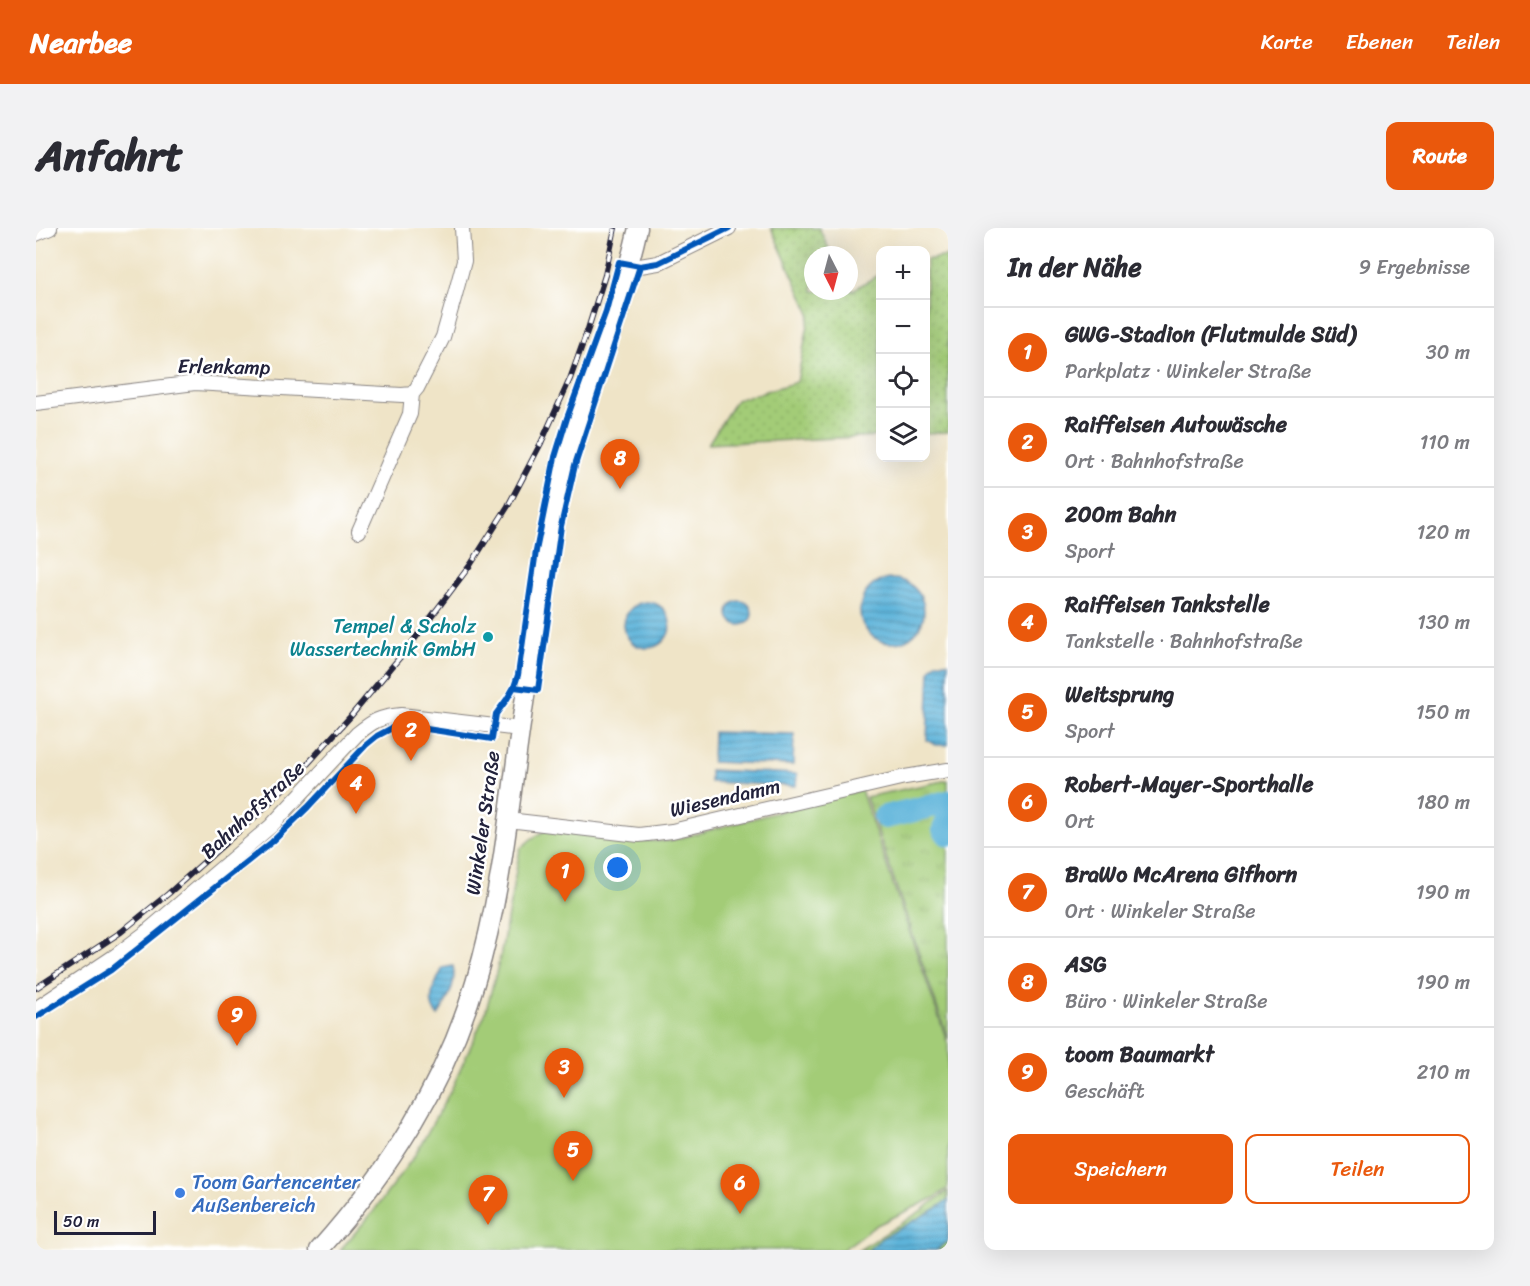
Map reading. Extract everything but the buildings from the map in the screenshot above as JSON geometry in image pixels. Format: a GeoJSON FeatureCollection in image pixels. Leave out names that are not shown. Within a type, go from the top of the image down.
{"type":"FeatureCollection","features":[{"type":"Feature","properties":{"kind":"street"},"geometry":{"type":"LineString","coordinates":[[36,234],[50,228]]}},
{"type":"Feature","properties":{"kind":"street"},"geometry":{"type":"LineString","coordinates":[[359,531],[410,414],[412,394],[443,337],[464,261],[462,228]]}},
{"type":"Feature","properties":{"kind":"street","name":"Winkeler Straße"},"geometry":{"type":"LineString","coordinates":[[319,1250],[356,1205],[403,1140],[456,1035],[475,986],[490,927],[551,525],[564,463],[630,264],[638,228]]}},
{"type":"Feature","properties":{"kind":"street"},"geometry":{"type":"LineString","coordinates":[[630,264],[640,266],[658,262],[729,228]]}},
{"type":"Feature","properties":{"kind":"street","name":"Erlenkamp"},"geometry":{"type":"LineString","coordinates":[[36,404],[195,383],[412,394]]}},
{"type":"Feature","properties":{"kind":"street","name":"Bahnhofstraße"},"geometry":{"type":"LineString","coordinates":[[36,1010],[144,934],[271,826],[357,734],[373,721],[387,716],[401,715],[520,729]]}},
{"type":"Feature","properties":{"kind":"street","name":"Wiesendamm"},"geometry":{"type":"LineString","coordinates":[[508,820],[639,835],[672,831],[904,777],[948,770]]}},
{"type":"Feature","properties":{"kind":"green space"},"geometry":{"type":"Polygon","coordinates":[[[771,228],[819,228],[828,246],[804,246],[804,300],[858,300],[858,287],[876,276],[876,436],[708,444],[736,400],[797,382],[810,314],[771,228]]]}},
{"type":"Feature","properties":{"kind":"green space"},"geometry":{"type":"Polygon","coordinates":[[[948,256],[948,432],[930,433],[930,259],[948,256]]]}},
{"type":"Feature","properties":{"kind":"green space"},"geometry":{"type":"Polygon","coordinates":[[[948,780],[948,1039],[866,797],[948,780]]]}},
{"type":"Feature","properties":{"kind":"green space"},"geometry":{"type":"Polygon","coordinates":[[[861,790],[948,1044],[948,1188],[934,1198],[877,1225],[842,1250],[340,1250],[373,1212],[415,1155],[452,1088],[485,1014],[500,958],[520,849],[531,839],[546,830],[644,841],[669,841],[861,790]]]}},
{"type":"Feature","properties":{"kind":"green space"},"geometry":{"type":"Polygon","coordinates":[[[948,1191],[948,1250],[859,1250],[916,1214],[948,1191]]]}},
{"type":"Feature","properties":{"kind":"water"},"geometry":{"type":"Polygon","coordinates":[[[892,579],[910,585],[918,593],[924,611],[918,629],[910,637],[892,643],[874,637],[866,629],[860,611],[866,593],[874,585],[892,579]]]}},
{"type":"Feature","properties":{"kind":"water"},"geometry":{"type":"Polygon","coordinates":[[[740,601],[748,605],[752,613],[748,621],[740,625],[732,621],[728,613],[732,605],[740,601]]]}},
{"type":"Feature","properties":{"kind":"water"},"geometry":{"type":"Polygon","coordinates":[[[652,602],[664,608],[669,616],[669,634],[664,642],[656,647],[642,648],[634,645],[627,638],[624,620],[627,612],[634,605],[652,602]]]}},
{"type":"Feature","properties":{"kind":"water"},"geometry":{"type":"Polygon","coordinates":[[[937,662],[948,662],[948,745],[935,745],[927,740],[930,670],[937,662]]]}},
{"type":"Feature","properties":{"kind":"water"},"geometry":{"type":"Polygon","coordinates":[[[713,732],[794,734],[793,765],[712,762],[713,732]]]}},
{"type":"Feature","properties":{"kind":"water"},"geometry":{"type":"Polygon","coordinates":[[[710,770],[797,774],[796,786],[710,782],[710,770]]]}},
{"type":"Feature","properties":{"kind":"water"},"geometry":{"type":"Polygon","coordinates":[[[453,966],[452,986],[438,1016],[432,1005],[433,992],[443,968],[453,966]]]}},
{"type":"Feature","properties":{"kind":"water"},"geometry":{"type":"Polygon","coordinates":[[[948,1200],[948,1241],[936,1250],[868,1250],[882,1238],[948,1200]]]}},
{"type":"Feature","properties":{"kind":"waterway"},"geometry":{"type":"LineString","coordinates":[[885,817],[948,802]]}},
{"type":"Feature","properties":{"kind":"waterway"},"geometry":{"type":"LineString","coordinates":[[948,820],[944,829],[948,834]]}},
{"type":"Feature","properties":{"kind":"railway"},"geometry":{"type":"LineString","coordinates":[[36,988],[121,932],[168,894],[258,814],[350,717],[411,644],[471,564],[508,506],[541,443],[570,379],[588,329],[605,275],[615,228]]}},
{"type":"Feature","properties":{"kind":"cycle path"},"geometry":{"type":"LineString","coordinates":[[36,1017],[111,970],[272,842],[377,736],[392,728],[407,726],[492,739],[496,714],[514,687],[518,675],[536,551],[555,457],[606,311],[619,262],[640,266],[658,263],[729,228]]}},
{"type":"Feature","properties":{"kind":"cycle path"},"geometry":{"type":"LineString","coordinates":[[514,687],[538,690],[561,526],[575,465],[640,266]]}},
{"type":"Feature","properties":{"kind":"place","name":"ASG"},"geometry":{"type":"Point","coordinates":[620,489]}},
{"type":"Feature","properties":{"kind":"place","name":"Tempel & Scholz Wassertechnik GmbH"},"geometry":{"type":"Point","coordinates":[488,637]}},
{"type":"Feature","properties":{"kind":"place","name":"Raiffeisen Autowäsche"},"geometry":{"type":"Point","coordinates":[411,761]}},
{"type":"Feature","properties":{"kind":"place","name":"Raiffeisen Tankstelle"},"geometry":{"type":"Point","coordinates":[356,814]}},
{"type":"Feature","properties":{"kind":"place","name":"GWG-Stadion (Flutmulde Süd)"},"geometry":{"type":"Point","coordinates":[565,902]}},
{"type":"Feature","properties":{"kind":"place","name":"toom Baumarkt"},"geometry":{"type":"Point","coordinates":[237,1046]}},
{"type":"Feature","properties":{"kind":"place","name":"200m Bahn"},"geometry":{"type":"Point","coordinates":[564,1098]}},
{"type":"Feature","properties":{"kind":"place","name":"Weitsprung"},"geometry":{"type":"Point","coordinates":[573,1181]}},
{"type":"Feature","properties":{"kind":"place","name":"Toom Gartencenter Außenbereich"},"geometry":{"type":"Point","coordinates":[180,1193]}},
{"type":"Feature","properties":{"kind":"place","name":"Robert-Mayer-Sporthalle"},"geometry":{"type":"Point","coordinates":[740,1214]}},
{"type":"Feature","properties":{"kind":"place","name":"BraWo McArena Gifhorn"},"geometry":{"type":"Point","coordinates":[488,1225]}}]}
